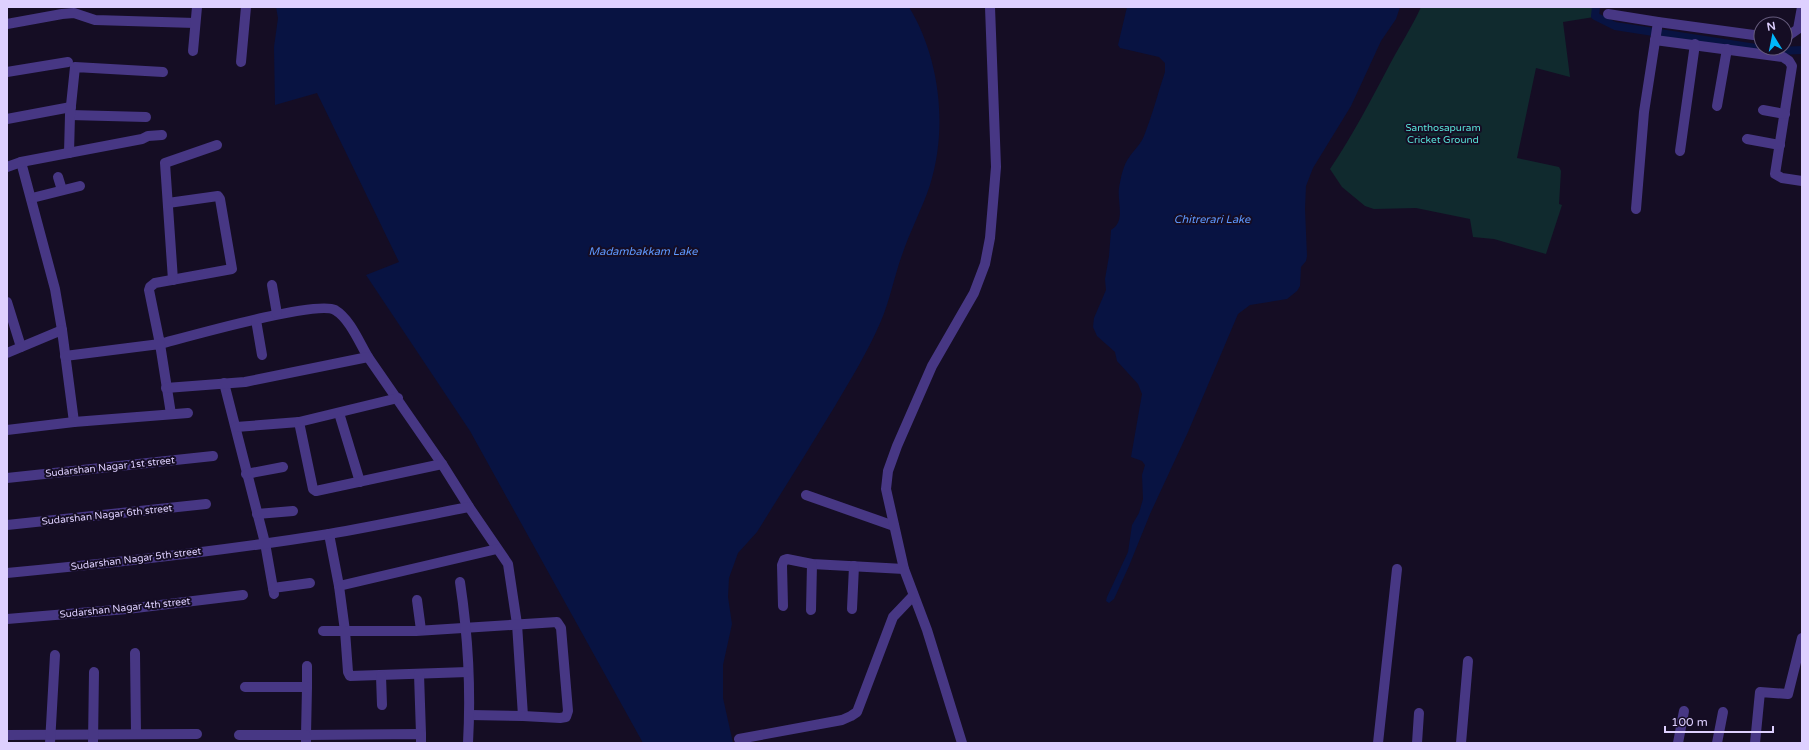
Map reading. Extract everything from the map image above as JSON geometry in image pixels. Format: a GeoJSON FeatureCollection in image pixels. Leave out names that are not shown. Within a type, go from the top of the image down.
{"type":"FeatureCollection","features":[{"type":"Feature","properties":{"kind":"street"},"geometry":{"type":"LineString","coordinates":[[193,51],[197,7]]}},
{"type":"Feature","properties":{"kind":"street"},"geometry":{"type":"LineString","coordinates":[[241,62],[246,7]]}},
{"type":"Feature","properties":{"kind":"street"},"geometry":{"type":"LineString","coordinates":[[962,743],[927,630],[904,569],[886,489],[888,471],[897,446],[932,366],[980,280],[990,238],[996,166],[990,7]]}},
{"type":"Feature","properties":{"kind":"street"},"geometry":{"type":"LineString","coordinates":[[1630,17],[1632,7]]}},
{"type":"Feature","properties":{"kind":"street"},"geometry":{"type":"LineString","coordinates":[[1793,32],[1798,29],[1802,7]]}},
{"type":"Feature","properties":{"kind":"street"},"geometry":{"type":"LineString","coordinates":[[7,24],[68,14],[95,20],[196,23]]}},
{"type":"Feature","properties":{"kind":"street"},"geometry":{"type":"LineString","coordinates":[[1608,14],[1657,23],[1753,35]]}},
{"type":"Feature","properties":{"kind":"street"},"geometry":{"type":"LineString","coordinates":[[1636,209],[1644,112],[1657,23]]}},
{"type":"Feature","properties":{"kind":"street"},"geometry":{"type":"LineString","coordinates":[[1656,37],[1783,57],[1789,60],[1792,66],[1775,174],[1782,178],[1802,181]]}},
{"type":"Feature","properties":{"kind":"street"},"geometry":{"type":"LineString","coordinates":[[1680,151],[1695,44]]}},
{"type":"Feature","properties":{"kind":"street"},"geometry":{"type":"LineString","coordinates":[[1717,106],[1727,49]]}},
{"type":"Feature","properties":{"kind":"street"},"geometry":{"type":"LineString","coordinates":[[7,72],[68,62]]}},
{"type":"Feature","properties":{"kind":"street"},"geometry":{"type":"LineString","coordinates":[[69,153],[75,67],[163,72]]}},
{"type":"Feature","properties":{"kind":"street"},"geometry":{"type":"LineString","coordinates":[[1763,110],[1785,114]]}},
{"type":"Feature","properties":{"kind":"street"},"geometry":{"type":"LineString","coordinates":[[7,119],[71,111],[146,117]]}},
{"type":"Feature","properties":{"kind":"street"},"geometry":{"type":"LineString","coordinates":[[7,167],[20,162],[142,139],[148,136],[162,135]]}},
{"type":"Feature","properties":{"kind":"street"},"geometry":{"type":"LineString","coordinates":[[1747,139],[1780,145]]}},
{"type":"Feature","properties":{"kind":"street"},"geometry":{"type":"LineString","coordinates":[[173,280],[165,162],[217,145]]}},
{"type":"Feature","properties":{"kind":"street"},"geometry":{"type":"LineString","coordinates":[[20,162],[32,198],[55,289],[74,422]]}},
{"type":"Feature","properties":{"kind":"street"},"geometry":{"type":"LineString","coordinates":[[58,177],[62,190]]}},
{"type":"Feature","properties":{"kind":"street"},"geometry":{"type":"LineString","coordinates":[[32,198],[80,186]]}},
{"type":"Feature","properties":{"kind":"street"},"geometry":{"type":"LineString","coordinates":[[168,203],[218,196],[220,199],[232,269],[152,285],[149,290],[160,344],[171,414]]}},
{"type":"Feature","properties":{"kind":"street"},"geometry":{"type":"LineString","coordinates":[[272,285],[277,314]]}},
{"type":"Feature","properties":{"kind":"street"},"geometry":{"type":"LineString","coordinates":[[7,302],[21,348]]}},
{"type":"Feature","properties":{"kind":"street"},"geometry":{"type":"LineString","coordinates":[[65,356],[160,344],[277,314],[322,307],[335,310],[347,322],[368,357],[398,398],[508,564],[517,624],[523,716]]}},
{"type":"Feature","properties":{"kind":"street"},"geometry":{"type":"LineString","coordinates":[[256,320],[262,355]]}},
{"type":"Feature","properties":{"kind":"street"},"geometry":{"type":"LineString","coordinates":[[7,353],[62,330]]}},
{"type":"Feature","properties":{"kind":"street"},"geometry":{"type":"LineString","coordinates":[[166,388],[245,382],[368,357]]}},
{"type":"Feature","properties":{"kind":"street"},"geometry":{"type":"LineString","coordinates":[[224,383],[236,427],[246,474],[265,543],[274,591],[310,583]]}},
{"type":"Feature","properties":{"kind":"street"},"geometry":{"type":"LineString","coordinates":[[236,427],[299,422],[398,398]]}},
{"type":"Feature","properties":{"kind":"street"},"geometry":{"type":"LineString","coordinates":[[7,430],[74,422],[188,413]]}},
{"type":"Feature","properties":{"kind":"street"},"geometry":{"type":"LineString","coordinates":[[339,413],[360,482]]}},
{"type":"Feature","properties":{"kind":"street"},"geometry":{"type":"LineString","coordinates":[[299,422],[315,490],[317,491],[442,464]]}},
{"type":"Feature","properties":{"kind":"street","name":"Sudarshan Nagar 1st street"},"geometry":{"type":"LineString","coordinates":[[7,478],[213,456]]}},
{"type":"Feature","properties":{"kind":"street"},"geometry":{"type":"LineString","coordinates":[[246,474],[283,467]]}},
{"type":"Feature","properties":{"kind":"street"},"geometry":{"type":"LineString","coordinates":[[806,495],[894,526]]}},
{"type":"Feature","properties":{"kind":"street","name":"Sudarshan Nagar 6th street"},"geometry":{"type":"LineString","coordinates":[[7,525],[206,504]]}},
{"type":"Feature","properties":{"kind":"street","name":"Sudarshan Nagar 5th street"},"geometry":{"type":"LineString","coordinates":[[7,573],[97,565],[329,534],[469,506]]}},
{"type":"Feature","properties":{"kind":"street"},"geometry":{"type":"LineString","coordinates":[[257,514],[293,511]]}},
{"type":"Feature","properties":{"kind":"street"},"geometry":{"type":"LineString","coordinates":[[329,534],[339,586],[345,631],[348,674],[354,677],[468,672]]}},
{"type":"Feature","properties":{"kind":"street"},"geometry":{"type":"LineString","coordinates":[[339,586],[497,549]]}},
{"type":"Feature","properties":{"kind":"street"},"geometry":{"type":"LineString","coordinates":[[783,606],[782,566],[784,560],[812,564],[904,569]]}},
{"type":"Feature","properties":{"kind":"street"},"geometry":{"type":"LineString","coordinates":[[812,564],[812,610]]}},
{"type":"Feature","properties":{"kind":"street"},"geometry":{"type":"LineString","coordinates":[[852,609],[854,566]]}},
{"type":"Feature","properties":{"kind":"street"},"geometry":{"type":"LineString","coordinates":[[1378,743],[1397,569]]}},
{"type":"Feature","properties":{"kind":"street"},"geometry":{"type":"LineString","coordinates":[[460,582],[467,626],[470,716],[468,743]]}},
{"type":"Feature","properties":{"kind":"street","name":"Sudarshan Nagar 4th street"},"geometry":{"type":"LineString","coordinates":[[7,620],[127,609],[243,595]]}},
{"type":"Feature","properties":{"kind":"street"},"geometry":{"type":"LineString","coordinates":[[739,739],[842,720],[857,712],[893,616],[913,596]]}},
{"type":"Feature","properties":{"kind":"street"},"geometry":{"type":"LineString","coordinates":[[417,600],[421,630]]}},
{"type":"Feature","properties":{"kind":"street"},"geometry":{"type":"LineString","coordinates":[[323,631],[421,630],[555,621],[560,626],[568,712],[566,717],[470,716]]}},
{"type":"Feature","properties":{"kind":"street"},"geometry":{"type":"LineString","coordinates":[[1756,743],[1760,692],[1788,694],[1797,674],[1802,640]]}},
{"type":"Feature","properties":{"kind":"street"},"geometry":{"type":"LineString","coordinates":[[135,653],[141,737]]}},
{"type":"Feature","properties":{"kind":"street"},"geometry":{"type":"LineString","coordinates":[[50,739],[55,655]]}},
{"type":"Feature","properties":{"kind":"street"},"geometry":{"type":"LineString","coordinates":[[1461,743],[1468,661]]}},
{"type":"Feature","properties":{"kind":"street"},"geometry":{"type":"LineString","coordinates":[[306,739],[307,666]]}},
{"type":"Feature","properties":{"kind":"street"},"geometry":{"type":"LineString","coordinates":[[93,739],[94,672]]}},
{"type":"Feature","properties":{"kind":"street"},"geometry":{"type":"LineString","coordinates":[[238,735],[306,739],[421,738],[419,674]]}},
{"type":"Feature","properties":{"kind":"street"},"geometry":{"type":"LineString","coordinates":[[381,676],[382,705]]}},
{"type":"Feature","properties":{"kind":"street"},"geometry":{"type":"LineString","coordinates":[[244,687],[307,687]]}},
{"type":"Feature","properties":{"kind":"street"},"geometry":{"type":"LineString","coordinates":[[1678,743],[1684,711]]}},
{"type":"Feature","properties":{"kind":"street"},"geometry":{"type":"LineString","coordinates":[[1717,743],[1723,712]]}},
{"type":"Feature","properties":{"kind":"street"},"geometry":{"type":"LineString","coordinates":[[1417,743],[1420,713]]}},
{"type":"Feature","properties":{"kind":"street"},"geometry":{"type":"LineString","coordinates":[[7,735],[50,739],[93,739],[197,734]]}},
{"type":"Feature","properties":{"kind":"green space","name":"Santhosapuram Cricket Ground"},"geometry":{"type":"Polygon","coordinates":[[[1421,7],[1593,7],[1594,17],[1563,22],[1570,77],[1536,68],[1517,158],[1559,167],[1561,171],[1559,204],[1562,205],[1546,254],[1494,239],[1473,237],[1470,219],[1416,208],[1374,209],[1365,206],[1342,187],[1330,169],[1362,117],[1421,7]]]}},
{"type":"Feature","properties":{"kind":"water","name":"Madambakkam Lake"},"geometry":{"type":"Polygon","coordinates":[[[276,7],[909,7],[920,27],[928,48],[938,94],[939,140],[936,163],[927,194],[902,255],[884,313],[871,343],[835,406],[757,532],[738,553],[729,578],[728,597],[732,624],[723,665],[723,698],[733,743],[643,743],[470,431],[366,275],[399,262],[317,93],[275,105],[274,47],[278,18],[276,7]]]}},
{"type":"Feature","properties":{"kind":"water","name":"Chitrerari Lake"},"geometry":{"type":"Polygon","coordinates":[[[1127,7],[1400,7],[1396,19],[1381,41],[1351,106],[1313,168],[1306,186],[1305,209],[1307,256],[1306,261],[1301,267],[1300,286],[1297,291],[1287,299],[1250,305],[1238,314],[1188,432],[1150,514],[1129,566],[1114,599],[1109,603],[1106,601],[1107,597],[1128,552],[1132,525],[1139,513],[1143,499],[1142,475],[1145,465],[1142,461],[1131,457],[1142,394],[1138,384],[1117,361],[1115,352],[1097,336],[1093,327],[1094,318],[1106,290],[1105,279],[1111,230],[1116,226],[1120,217],[1119,188],[1123,171],[1126,163],[1144,136],[1165,72],[1165,63],[1159,57],[1120,48],[1118,45],[1127,7]]]}},
{"type":"Feature","properties":{"kind":"waterway"},"geometry":{"type":"LineString","coordinates":[[1596,7],[1595,16],[1615,26],[1775,51],[1802,50]]}}]}
